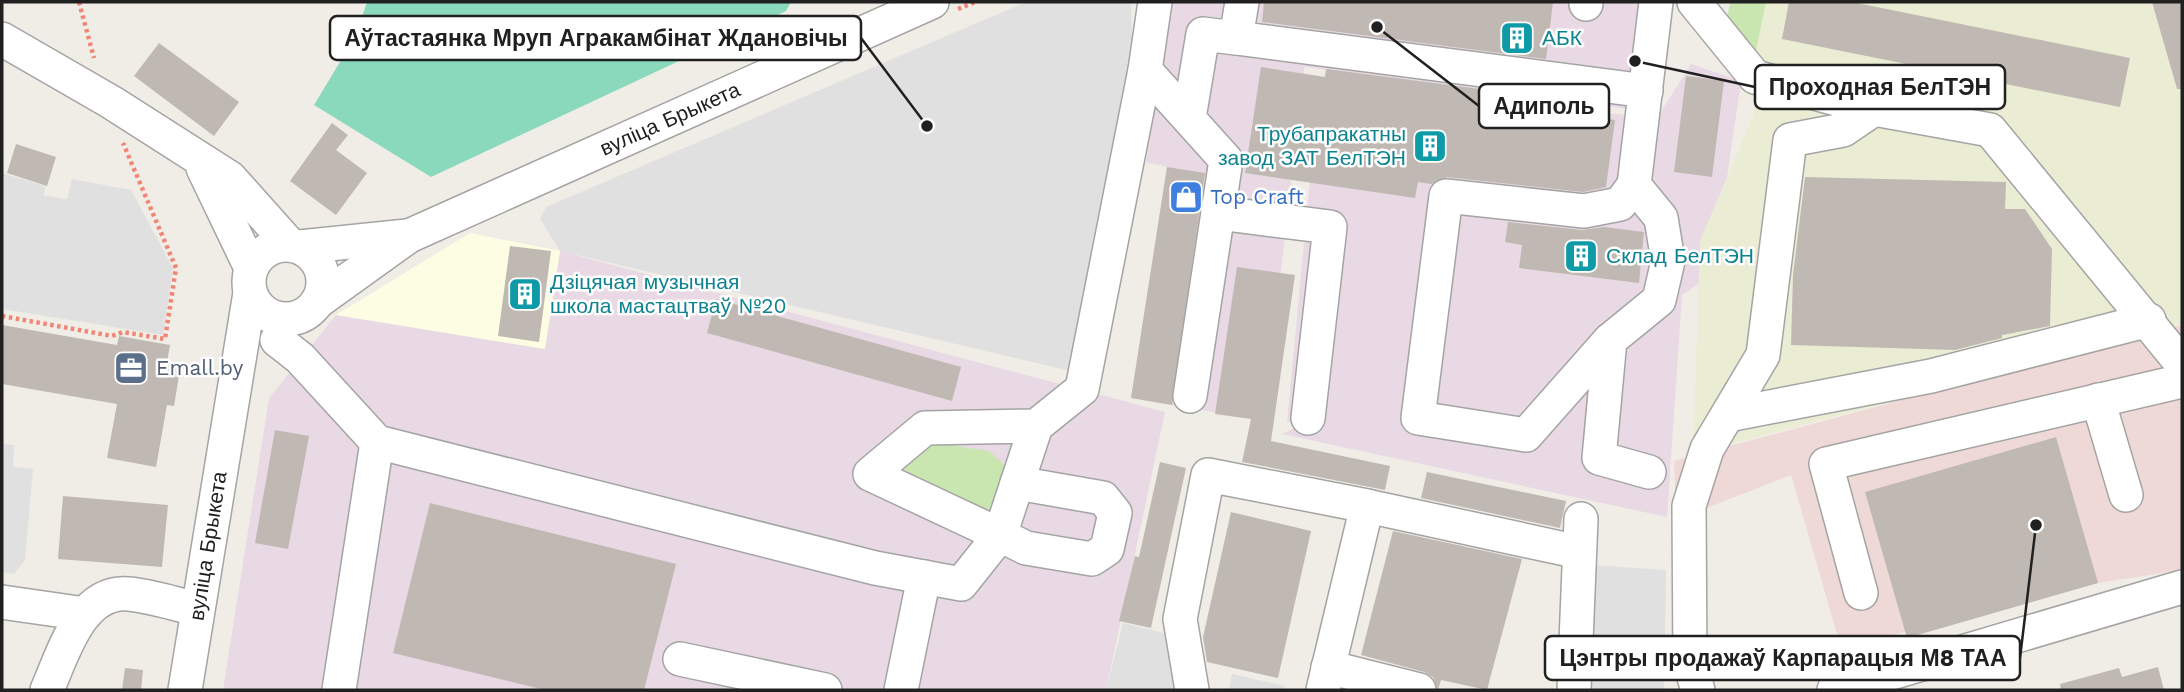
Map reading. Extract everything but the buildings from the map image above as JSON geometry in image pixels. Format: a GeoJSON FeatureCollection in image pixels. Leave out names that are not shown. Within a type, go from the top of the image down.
{"type":"FeatureCollection","features":[{"type":"Feature","properties":{"kind":"street","name":"вуліца Брыкета"},"geometry":{"type":"LineString","coordinates":[[232,402],[296,320],[409,236],[932,2]]}},
{"type":"Feature","properties":{"kind":"street"},"geometry":{"type":"LineString","coordinates":[[2,39],[195,153],[230,178],[294,246],[319,265],[322,290],[296,320],[300,358],[377,442],[875,568],[961,584],[1000,535],[1036,426],[1082,389],[1145,70],[1155,2]]}},
{"type":"Feature","properties":{"kind":"street"},"geometry":{"type":"LineString","coordinates":[[1236,38],[1242,2]]}},
{"type":"Feature","properties":{"kind":"street"},"geometry":{"type":"LineString","coordinates":[[1634,185],[1661,218],[1668,261],[1658,300],[1610,340],[1526,435],[1418,418],[1446,196],[1584,211],[1620,204],[1634,185],[1656,2]]}},
{"type":"Feature","properties":{"kind":"street"},"geometry":{"type":"LineString","coordinates":[[1694,2],[1755,77],[1874,109],[1990,130],[2149,320],[2182,364]]}},
{"type":"Feature","properties":{"kind":"street"},"geometry":{"type":"LineString","coordinates":[[1189,118],[1203,33],[1646,91]]}},
{"type":"Feature","properties":{"kind":"street"},"geometry":{"type":"LineString","coordinates":[[1145,70],[1226,160],[1190,396]]}},
{"type":"Feature","properties":{"kind":"street"},"geometry":{"type":"LineString","coordinates":[[1698,690],[1690,665],[1689,506],[1707,449],[1763,355],[1790,140],[1843,130],[1874,109]]}},
{"type":"Feature","properties":{"kind":"street"},"geometry":{"type":"LineString","coordinates":[[195,153],[217,193],[251,280],[257,305],[268,314],[296,320]]}},
{"type":"Feature","properties":{"kind":"street"},"geometry":{"type":"LineString","coordinates":[[1218,213],[1330,227],[1308,418]]}},
{"type":"Feature","properties":{"kind":"street","name":"вуліца Брыкета"},"geometry":{"type":"LineString","coordinates":[[294,246],[409,236]]}},
{"type":"Feature","properties":{"kind":"street"},"geometry":{"type":"LineString","coordinates":[[251,280],[266,250],[294,246]]}},
{"type":"Feature","properties":{"kind":"street","name":"вуліца Брыкета"},"geometry":{"type":"LineString","coordinates":[[185,690],[251,280]]}},
{"type":"Feature","properties":{"kind":"street"},"geometry":{"type":"LineString","coordinates":[[1728,415],[1931,376],[2149,320]]}},
{"type":"Feature","properties":{"kind":"street"},"geometry":{"type":"LineString","coordinates":[[1610,340],[1599,458],[1649,472]]}},
{"type":"Feature","properties":{"kind":"street"},"geometry":{"type":"LineString","coordinates":[[1861,593],[1826,464],[2182,381]]}},
{"type":"Feature","properties":{"kind":"street"},"geometry":{"type":"LineString","coordinates":[[2098,400],[2126,495]]}},
{"type":"Feature","properties":{"kind":"street"},"geometry":{"type":"LineString","coordinates":[[1017,483],[1103,498],[1115,513],[1107,548],[1092,559],[1026,548],[870,474],[925,428],[1036,426]]}},
{"type":"Feature","properties":{"kind":"street"},"geometry":{"type":"LineString","coordinates":[[348,688],[377,442]]}},
{"type":"Feature","properties":{"kind":"street"},"geometry":{"type":"LineString","coordinates":[[1192,690],[1180,619],[1208,475],[1580,552]]}},
{"type":"Feature","properties":{"kind":"street"},"geometry":{"type":"LineString","coordinates":[[1367,506],[1326,679],[1419,690]]}},
{"type":"Feature","properties":{"kind":"street"},"geometry":{"type":"LineString","coordinates":[[1574,690],[1581,519]]}},
{"type":"Feature","properties":{"kind":"street"},"geometry":{"type":"LineString","coordinates":[[901,690],[924,577]]}},
{"type":"Feature","properties":{"kind":"street"},"geometry":{"type":"LineString","coordinates":[[1834,690],[2182,587]]}},
{"type":"Feature","properties":{"kind":"street"},"geometry":{"type":"LineString","coordinates":[[47,690],[73,631],[95,604],[126,593],[197,609]]}},
{"type":"Feature","properties":{"kind":"street"},"geometry":{"type":"LineString","coordinates":[[2,601],[85,614]]}},
{"type":"Feature","properties":{"kind":"street"},"geometry":{"type":"LineString","coordinates":[[680,659],[825,690]]}},
{"type":"Feature","properties":{"kind":"path"},"geometry":{"type":"LineString","coordinates":[[79,2],[92,56],[103,64]]}},
{"type":"Feature","properties":{"kind":"path"},"geometry":{"type":"LineString","coordinates":[[2,316],[113,336],[123,332],[165,339],[176,268],[122,141]]}},
{"type":"Feature","properties":{"kind":"shaded area"},"geometry":{"type":"Polygon","coordinates":[[[1026,2],[1131,2],[1132,45],[1075,372],[560,251],[540,219],[546,207],[1026,2]]]}},
{"type":"Feature","properties":{"kind":"shaded area"},"geometry":{"type":"Polygon","coordinates":[[[1172,2],[1638,2],[1635,39],[1652,42],[1644,111],[1304,67],[1264,421],[1131,398],[1167,167],[1146,162],[1172,2]]]}},
{"type":"Feature","properties":{"kind":"shaded area"},"geometry":{"type":"Polygon","coordinates":[[[1747,2],[2182,2],[2182,325],[1693,454],[1700,241],[1754,113],[1753,96],[1746,94],[1751,72],[1747,2]]]}},
{"type":"Feature","properties":{"kind":"shaded area"},"geometry":{"type":"Polygon","coordinates":[[[1691,64],[1741,81],[1713,274],[1682,295],[1667,517],[1282,434],[1315,419],[1287,422],[1319,85],[1657,118],[1691,64]]]}},
{"type":"Feature","properties":{"kind":"shaded area"},"geometry":{"type":"Polygon","coordinates":[[[2,173],[45,186],[44,195],[67,199],[72,179],[131,190],[173,268],[163,335],[2,309],[2,173]]]}},
{"type":"Feature","properties":{"kind":"shaded area","name":"Дзіцячая музычная школа мастацтваў №20"},"geometry":{"type":"Polygon","coordinates":[[[470,233],[560,251],[545,349],[336,315],[470,233]]]}},
{"type":"Feature","properties":{"kind":"shaded area"},"geometry":{"type":"Polygon","coordinates":[[[560,251],[1165,412],[1106,690],[223,690],[269,398],[336,315],[544,349],[560,251]]]}},
{"type":"Feature","properties":{"kind":"shaded area"},"geometry":{"type":"Polygon","coordinates":[[[2182,325],[2182,570],[2098,583],[1841,648],[1791,475],[1676,520],[1674,461],[2182,325]]]}},
{"type":"Feature","properties":{"kind":"shaded area"},"geometry":{"type":"Polygon","coordinates":[[[2,444],[14,445],[13,467],[33,469],[25,560],[14,574],[2,572],[2,444]]]}},
{"type":"Feature","properties":{"kind":"shaded area"},"geometry":{"type":"Polygon","coordinates":[[[1592,565],[1666,570],[1664,690],[1589,690],[1592,565]]]}},
{"type":"Feature","properties":{"kind":"shaded area"},"geometry":{"type":"Polygon","coordinates":[[[1123,623],[1168,634],[1179,690],[1106,690],[1123,623]]]}},
{"type":"Feature","properties":{"kind":"shaded area"},"geometry":{"type":"Polygon","coordinates":[[[1232,674],[1285,686],[1284,690],[1229,690],[1232,674]]]}},
{"type":"Feature","properties":{"kind":"green space"},"geometry":{"type":"Polygon","coordinates":[[[367,2],[791,2],[786,11],[431,177],[314,105],[355,37],[367,2]]]}},
{"type":"Feature","properties":{"kind":"green space"},"geometry":{"type":"Polygon","coordinates":[[[1730,2],[1766,2],[1755,55],[1722,45],[1730,2]]]}},
{"type":"Feature","properties":{"kind":"green space"},"geometry":{"type":"Polygon","coordinates":[[[936,443],[989,451],[1007,467],[996,508],[981,511],[892,470],[905,458],[936,443]]]}},
{"type":"Feature","properties":{"kind":"place","name":"Адиполь"},"geometry":{"type":"Point","coordinates":[1377,27]}},
{"type":"Feature","properties":{"kind":"place","name":"АБК"},"geometry":{"type":"Point","coordinates":[1517,38]}},
{"type":"Feature","properties":{"kind":"place","name":"Проходная БелТЭН"},"geometry":{"type":"Point","coordinates":[1635,61]}},
{"type":"Feature","properties":{"kind":"place","name":"Аўтастаянка Мруп Агракамбінат Ждановічы"},"geometry":{"type":"Point","coordinates":[927,126]}},
{"type":"Feature","properties":{"kind":"place","name":"Трубапракатны завод ЗАТ БелТЭН"},"geometry":{"type":"Point","coordinates":[1430,146]}},
{"type":"Feature","properties":{"kind":"place","name":"Top Craft"},"geometry":{"type":"Point","coordinates":[1186,197]}},
{"type":"Feature","properties":{"kind":"place","name":"Склад БелТЭН"},"geometry":{"type":"Point","coordinates":[1581,256]}},
{"type":"Feature","properties":{"kind":"place","name":"Дзіцячая музычная школа мастацтваў №20"},"geometry":{"type":"Point","coordinates":[525,294]}},
{"type":"Feature","properties":{"kind":"place","name":"Emall.by"},"geometry":{"type":"Point","coordinates":[131,368]}},
{"type":"Feature","properties":{"kind":"place","name":"Цэнтры продажаў Карпарацыя М8 ТАА"},"geometry":{"type":"Point","coordinates":[2036,525]}}]}
